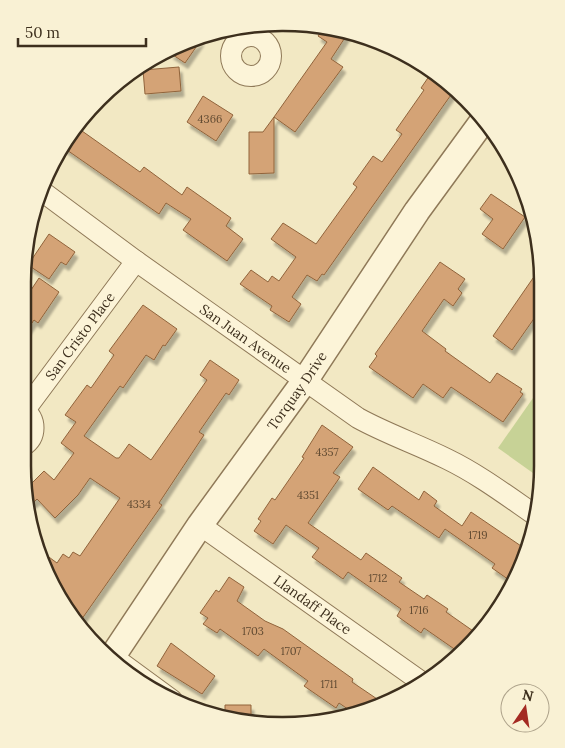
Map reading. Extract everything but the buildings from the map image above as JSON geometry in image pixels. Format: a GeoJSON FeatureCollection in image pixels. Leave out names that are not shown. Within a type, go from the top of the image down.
{"type":"FeatureCollection","features":[{"type":"Feature","properties":{"kind":"street","name":"Torquay Drive"},"geometry":{"type":"LineString","coordinates":[[115,652],[200,525],[304,382],[417,211],[479,126]]}},
{"type":"Feature","properties":{"kind":"street","name":"San Juan Avenue"},"geometry":{"type":"LineString","coordinates":[[47,195],[304,382],[383,432],[446,458],[484,479],[530,511]]}},
{"type":"Feature","properties":{"kind":"street","name":"San Cristo Place"},"geometry":{"type":"LineString","coordinates":[[31,401],[136,261]]}},
{"type":"Feature","properties":{"kind":"street","name":"San Cristo Place"},"geometry":{"type":"LineString","coordinates":[[31,418],[34,428],[31,437]]}},
{"type":"Feature","properties":{"kind":"street","name":"Llandaff Place"},"geometry":{"type":"LineString","coordinates":[[200,525],[416,678]]}},
{"type":"Feature","properties":{"kind":"green space"},"geometry":{"type":"Polygon","coordinates":[[[534,397],[534,473],[498,448],[534,397]]]}}]}
